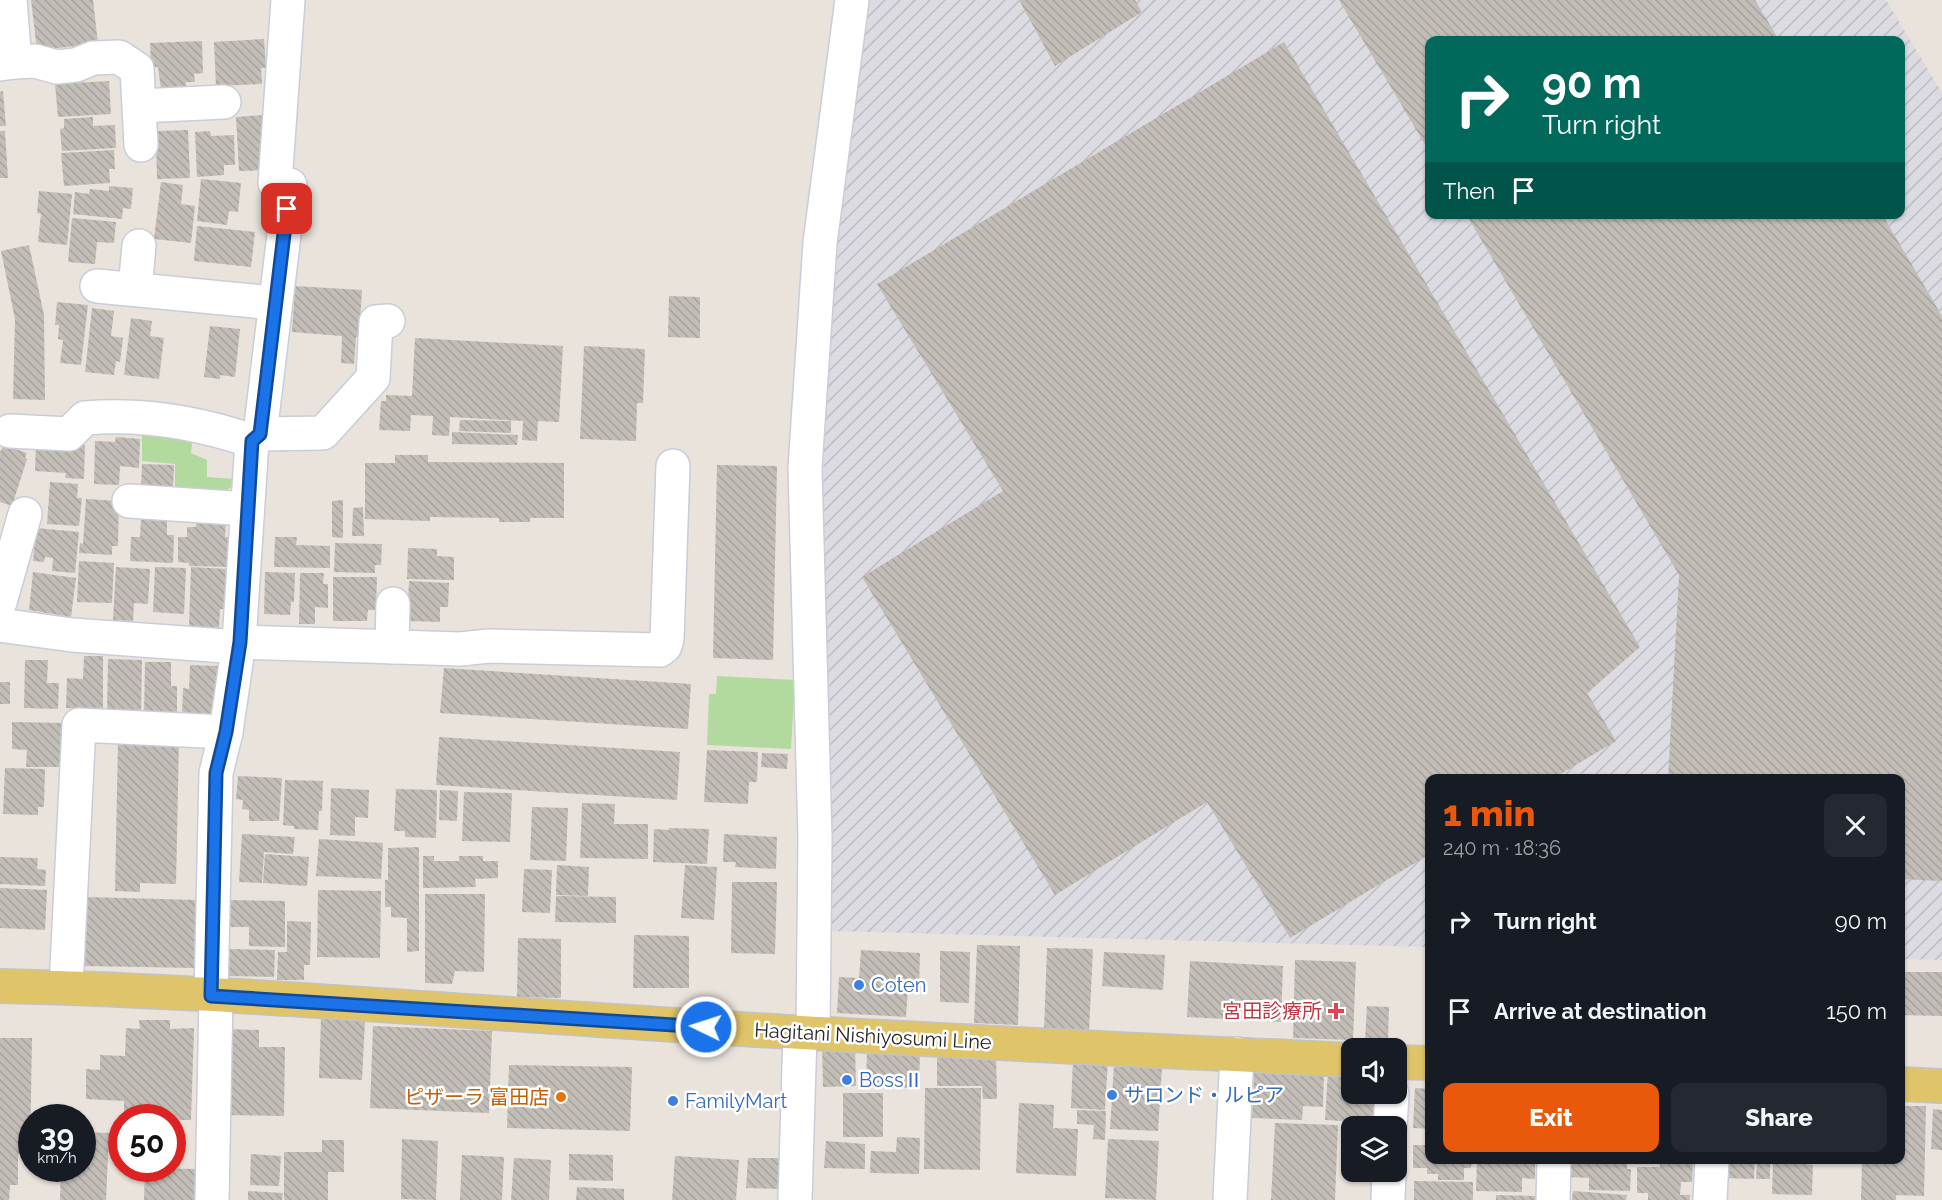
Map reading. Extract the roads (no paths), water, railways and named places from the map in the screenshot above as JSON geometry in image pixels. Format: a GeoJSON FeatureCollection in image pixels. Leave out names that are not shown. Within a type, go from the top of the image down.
{"type":"FeatureCollection","features":[{"type":"Feature","properties":{"kind":"main road","name":"Hagitani Nishiyosumi Line"},"geometry":{"type":"LineString","coordinates":[[0,986],[66,987],[807,1033],[1341,1059]]}},
{"type":"Feature","properties":{"kind":"main road"},"geometry":{"type":"LineString","coordinates":[[1407,1062],[1425,1063]]}},
{"type":"Feature","properties":{"kind":"main road"},"geometry":{"type":"LineString","coordinates":[[1905,1084],[1942,1086]]}},
{"type":"Feature","properties":{"kind":"street"},"geometry":{"type":"LineString","coordinates":[[10,0],[8,63],[34,61],[57,67],[76,65],[93,57],[119,57],[137,69],[141,145]]}},
{"type":"Feature","properties":{"kind":"street"},"geometry":{"type":"LineString","coordinates":[[212,1200],[216,773],[226,732],[239,645],[247,509],[290,185],[274,183],[288,0]]}},
{"type":"Feature","properties":{"kind":"street"},"geometry":{"type":"LineString","coordinates":[[795,1200],[807,1033],[815,837],[806,468],[820,243],[852,0]]}},
{"type":"Feature","properties":{"kind":"street"},"geometry":{"type":"LineString","coordinates":[[140,106],[224,102]]}},
{"type":"Feature","properties":{"kind":"street"},"geometry":{"type":"LineString","coordinates":[[135,289],[140,246]]}},
{"type":"Feature","properties":{"kind":"street"},"geometry":{"type":"LineString","coordinates":[[97,286],[274,303]]}},
{"type":"Feature","properties":{"kind":"street"},"geometry":{"type":"LineString","coordinates":[[10,431],[69,434],[85,418],[141,417],[197,425],[256,438],[323,433],[373,378],[376,322],[388,321]]}},
{"type":"Feature","properties":{"kind":"street"},"geometry":{"type":"LineString","coordinates":[[0,625],[72,635],[239,645],[460,649],[489,646],[660,650],[665,646],[667,639],[673,466]]}},
{"type":"Feature","properties":{"kind":"street"},"geometry":{"type":"LineString","coordinates":[[129,501],[247,509]]}},
{"type":"Feature","properties":{"kind":"street"},"geometry":{"type":"LineString","coordinates":[[0,602],[25,514]]}},
{"type":"Feature","properties":{"kind":"street"},"geometry":{"type":"LineString","coordinates":[[392,648],[393,604]]}},
{"type":"Feature","properties":{"kind":"street"},"geometry":{"type":"LineString","coordinates":[[66,987],[79,725],[226,732]]}},
{"type":"Feature","properties":{"kind":"street"},"geometry":{"type":"LineString","coordinates":[[1230,1200],[1237,1054]]}},
{"type":"Feature","properties":{"kind":"street"},"geometry":{"type":"LineString","coordinates":[[1553,1200],[1554,1164]]}},
{"type":"Feature","properties":{"kind":"street"},"geometry":{"type":"LineString","coordinates":[[1710,1200],[1712,1164]]}},
{"type":"Feature","properties":{"kind":"street"},"geometry":{"type":"LineString","coordinates":[[1388,1200],[1389,1182]]}},
{"type":"Feature","properties":{"kind":"place","name":"Coten"},"geometry":{"type":"Point","coordinates":[859,985]}},
{"type":"Feature","properties":{"kind":"place","name":"宮田診療所"},"geometry":{"type":"Point","coordinates":[1336,1011]}},
{"type":"Feature","properties":{"kind":"place","name":"BossⅡ"},"geometry":{"type":"Point","coordinates":[847,1080]}},
{"type":"Feature","properties":{"kind":"place","name":"サロンド・ルピア"},"geometry":{"type":"Point","coordinates":[1112,1095]}},
{"type":"Feature","properties":{"kind":"place","name":"ピザーラ 富田店"},"geometry":{"type":"Point","coordinates":[561,1097]}},
{"type":"Feature","properties":{"kind":"place","name":"FamilyMart"},"geometry":{"type":"Point","coordinates":[673,1101]}}]}
